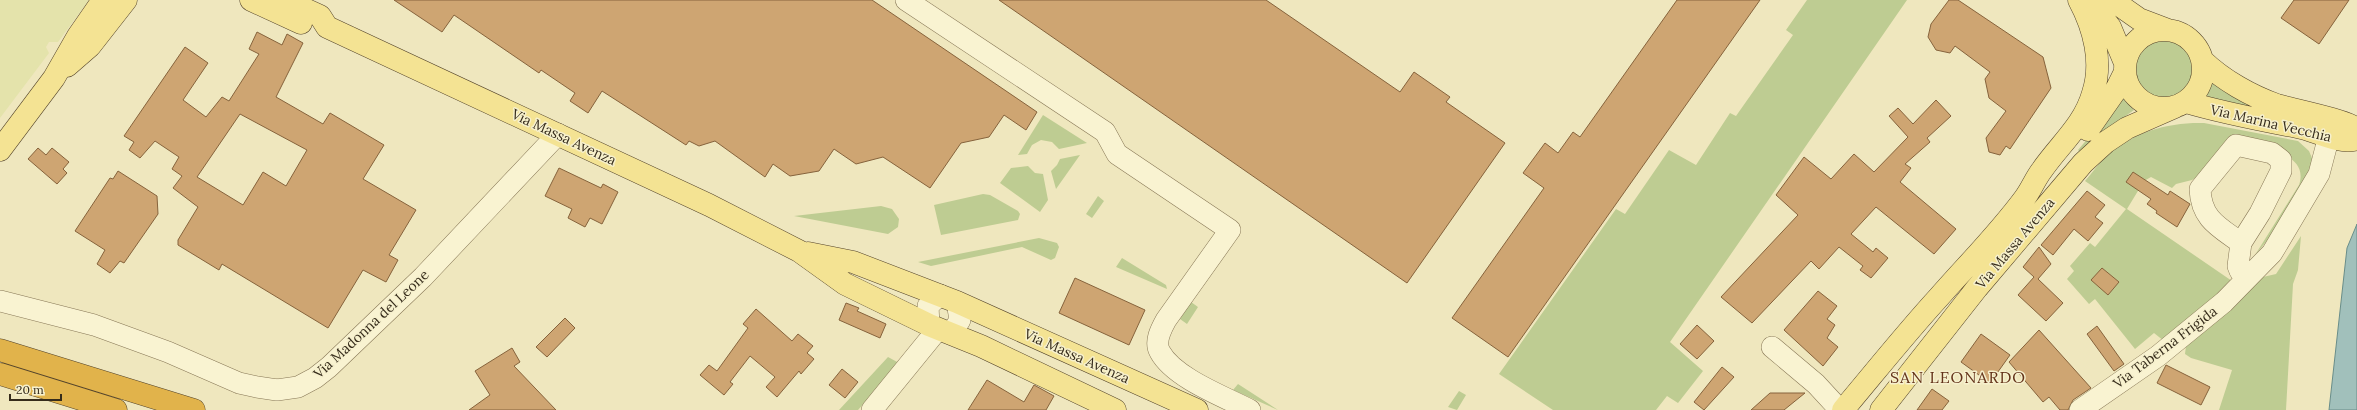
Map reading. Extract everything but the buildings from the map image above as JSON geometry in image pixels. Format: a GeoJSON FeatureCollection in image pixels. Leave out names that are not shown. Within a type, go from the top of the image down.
{"type":"FeatureCollection","features":[{"type":"Feature","properties":{"kind":"highway"},"geometry":{"type":"LineString","coordinates":[[0,350],[194,410]]}},
{"type":"Feature","properties":{"kind":"highway"},"geometry":{"type":"LineString","coordinates":[[0,374],[116,410]]}},
{"type":"Feature","properties":{"kind":"main road"},"geometry":{"type":"LineString","coordinates":[[0,150],[54,78],[78,36],[103,0]]}},
{"type":"Feature","properties":{"kind":"main road"},"geometry":{"type":"LineString","coordinates":[[54,78],[90,46],[126,0]]}},
{"type":"Feature","properties":{"kind":"main road","name":"Via Massa Avenza"},"geometry":{"type":"LineString","coordinates":[[251,0],[314,29],[327,27]]}},
{"type":"Feature","properties":{"kind":"main road","name":"Via Massa Avenza"},"geometry":{"type":"LineString","coordinates":[[285,0],[320,16],[327,27],[558,134],[799,251],[845,284],[939,329],[981,346],[1115,410]]}},
{"type":"Feature","properties":{"kind":"main road","name":"Via Massa Avenza"},"geometry":{"type":"LineString","coordinates":[[1843,410],[1939,297],[1982,252],[2025,197],[2042,170],[2076,129],[2087,111],[2094,92],[2097,73],[2097,49],[2088,16],[2079,0]]}},
{"type":"Feature","properties":{"kind":"main road"},"geometry":{"type":"LineString","coordinates":[[2088,0],[2110,27],[2125,67],[2131,91],[2139,100],[2150,106],[2162,109],[2180,105],[2195,94],[2201,84],[2204,73],[2203,61],[2199,49],[2191,40],[2180,33],[2139,19],[2112,0]]}},
{"type":"Feature","properties":{"kind":"main road"},"geometry":{"type":"LineString","coordinates":[[2125,67],[2133,45],[2140,38],[2158,30],[2168,30]]}},
{"type":"Feature","properties":{"kind":"main road","name":"Via Marina Vecchia"},"geometry":{"type":"LineString","coordinates":[[2203,61],[2213,70],[2248,93],[2276,105],[2357,129]]}},
{"type":"Feature","properties":{"kind":"main road","name":"Via Massa Avenza"},"geometry":{"type":"LineString","coordinates":[[2003,226],[2035,194],[2093,123],[2116,90],[2125,67]]}},
{"type":"Feature","properties":{"kind":"main road","name":"Via Massa Avenza"},"geometry":{"type":"LineString","coordinates":[[1881,410],[1977,288],[2083,162],[2106,142],[2127,128],[2180,105]]}},
{"type":"Feature","properties":{"kind":"main road","name":"Via Marina Vecchia"},"geometry":{"type":"LineString","coordinates":[[2180,105],[2299,127],[2352,141],[2357,140]]}},
{"type":"Feature","properties":{"kind":"main road","name":"Via Massa Avenza"},"geometry":{"type":"LineString","coordinates":[[799,251],[853,262],[948,298],[1197,410]]}},
{"type":"Feature","properties":{"kind":"main road"},"geometry":{"type":"LineString","coordinates":[[1862,410],[1947,304],[1982,252]]}},
{"type":"Feature","properties":{"kind":"main road"},"geometry":{"type":"LineString","coordinates":[[1897,410],[1952,333],[1977,288]]}},
{"type":"Feature","properties":{"kind":"street"},"geometry":{"type":"LineString","coordinates":[[906,0],[1105,132],[1117,154],[1230,230],[1166,320],[1158,337],[1159,352],[1182,376],[1250,410]]}},
{"type":"Feature","properties":{"kind":"street","name":"Via Madonna del Leone"},"geometry":{"type":"LineString","coordinates":[[0,301],[94,325],[168,352],[239,383],[277,390],[298,387],[329,367],[422,277],[558,134]]}},
{"type":"Feature","properties":{"kind":"street","name":"Via Taberna Frigida"},"geometry":{"type":"LineString","coordinates":[[2080,410],[2158,356],[2224,302],[2272,253],[2307,197],[2319,174],[2329,136]]}},
{"type":"Feature","properties":{"kind":"street"},"geometry":{"type":"LineString","coordinates":[[2241,243],[2214,223],[2205,213],[2201,202],[2200,190],[2236,145],[2272,153],[2281,160],[2282,166],[2281,172],[2260,213],[2241,243],[2238,266],[2240,271],[2248,276]]}},
{"type":"Feature","properties":{"kind":"street"},"geometry":{"type":"LineString","coordinates":[[872,410],[939,329],[960,320],[948,298],[928,306],[939,329]]}},
{"type":"Feature","properties":{"kind":"street"},"geometry":{"type":"LineString","coordinates":[[1772,347],[1816,384],[1840,410]]}},
{"type":"Feature","properties":{"kind":"green space"},"geometry":{"type":"Polygon","coordinates":[[[0,0],[89,0],[58,42],[49,42],[46,47],[49,53],[0,118],[0,0]]]}},
{"type":"Feature","properties":{"kind":"green space"},"geometry":{"type":"Polygon","coordinates":[[[1807,0],[1907,0],[1670,342],[1703,371],[1678,403],[1667,396],[1656,410],[1553,410],[1499,374],[1616,209],[1625,214],[1669,150],[1696,165],[1730,113],[1736,116],[1793,35],[1786,30],[1807,0]]]}},
{"type":"Feature","properties":{"kind":"green space"},"geometry":{"type":"Polygon","coordinates":[[[2158,39],[2170,39],[2181,44],[2189,52],[2194,63],[2192,81],[2181,94],[2170,99],[2158,99],[2147,94],[2139,86],[2134,75],[2134,63],[2139,52],[2147,44],[2158,39]]]}},
{"type":"Feature","properties":{"kind":"green space"},"geometry":{"type":"Polygon","coordinates":[[[2212,78],[2273,111],[2203,98],[2210,86],[2212,78]]]}},
{"type":"Feature","properties":{"kind":"green space"},"geometry":{"type":"Polygon","coordinates":[[[2120,93],[2134,110],[2113,125],[2082,154],[2078,150],[2100,124],[2120,93]]]}},
{"type":"Feature","properties":{"kind":"green space"},"geometry":{"type":"Polygon","coordinates":[[[1043,115],[1087,143],[1059,149],[1052,142],[1041,140],[1032,145],[1027,154],[1018,155],[1043,115]]]}},
{"type":"Feature","properties":{"kind":"green space"},"geometry":{"type":"Polygon","coordinates":[[[2204,123],[2298,141],[2309,151],[2312,158],[2312,168],[2290,213],[2255,255],[2299,185],[2301,175],[2298,167],[2286,155],[2250,143],[2192,180],[2176,184],[2172,188],[2151,177],[2144,181],[2127,209],[2232,281],[2164,341],[2154,333],[2135,349],[2095,299],[2089,304],[2067,279],[2074,271],[2070,266],[2090,243],[2095,247],[2126,209],[2085,181],[2107,155],[2128,140],[2152,130],[2178,124],[2204,123]]]}},
{"type":"Feature","properties":{"kind":"green space"},"geometry":{"type":"Polygon","coordinates":[[[1080,155],[1056,189],[1051,171],[1060,159],[1080,155]]]}},
{"type":"Feature","properties":{"kind":"green space"},"geometry":{"type":"Polygon","coordinates":[[[1028,166],[1035,173],[1043,174],[1048,200],[1040,212],[1000,183],[1011,168],[1028,166]]]}},
{"type":"Feature","properties":{"kind":"green space"},"geometry":{"type":"Polygon","coordinates":[[[983,194],[990,195],[1018,211],[1020,214],[1018,220],[941,235],[934,205],[983,194]]]}},
{"type":"Feature","properties":{"kind":"green space"},"geometry":{"type":"Polygon","coordinates":[[[1098,196],[1104,201],[1092,218],[1086,214],[1098,196]]]}},
{"type":"Feature","properties":{"kind":"green space"},"geometry":{"type":"Polygon","coordinates":[[[881,206],[892,209],[899,219],[898,227],[888,234],[794,216],[881,206]]]}},
{"type":"Feature","properties":{"kind":"green space"},"geometry":{"type":"Polygon","coordinates":[[[2301,236],[2298,270],[2293,284],[2286,410],[2219,410],[2232,370],[2191,358],[2185,354],[2186,346],[2255,283],[2263,277],[2276,274],[2301,236]]]}},
{"type":"Feature","properties":{"kind":"green space"},"geometry":{"type":"Polygon","coordinates":[[[1039,238],[1057,243],[1059,247],[1055,258],[1051,260],[1022,247],[931,266],[918,262],[1039,238]]]}},
{"type":"Feature","properties":{"kind":"green space"},"geometry":{"type":"Polygon","coordinates":[[[1122,258],[1166,285],[1167,289],[1116,267],[1122,258]]]}},
{"type":"Feature","properties":{"kind":"green space"},"geometry":{"type":"Polygon","coordinates":[[[1191,302],[1198,307],[1187,324],[1180,319],[1191,302]]]}},
{"type":"Feature","properties":{"kind":"green space"},"geometry":{"type":"Polygon","coordinates":[[[888,357],[899,363],[858,410],[839,410],[888,357]]]}},
{"type":"Feature","properties":{"kind":"green space"},"geometry":{"type":"Polygon","coordinates":[[[1238,384],[1278,410],[1233,390],[1238,384]]]}},
{"type":"Feature","properties":{"kind":"green space"},"geometry":{"type":"Polygon","coordinates":[[[1459,391],[1466,395],[1457,410],[1448,407],[1459,391]]]}},
{"type":"Feature","properties":{"kind":"water"},"geometry":{"type":"Polygon","coordinates":[[[2357,224],[2357,410],[2329,410],[2347,248],[2357,224]]]}},
{"type":"Feature","properties":{"kind":"district","name":"SAN LEONARDO"},"geometry":{"type":"Point","coordinates":[1958,377]}}]}
